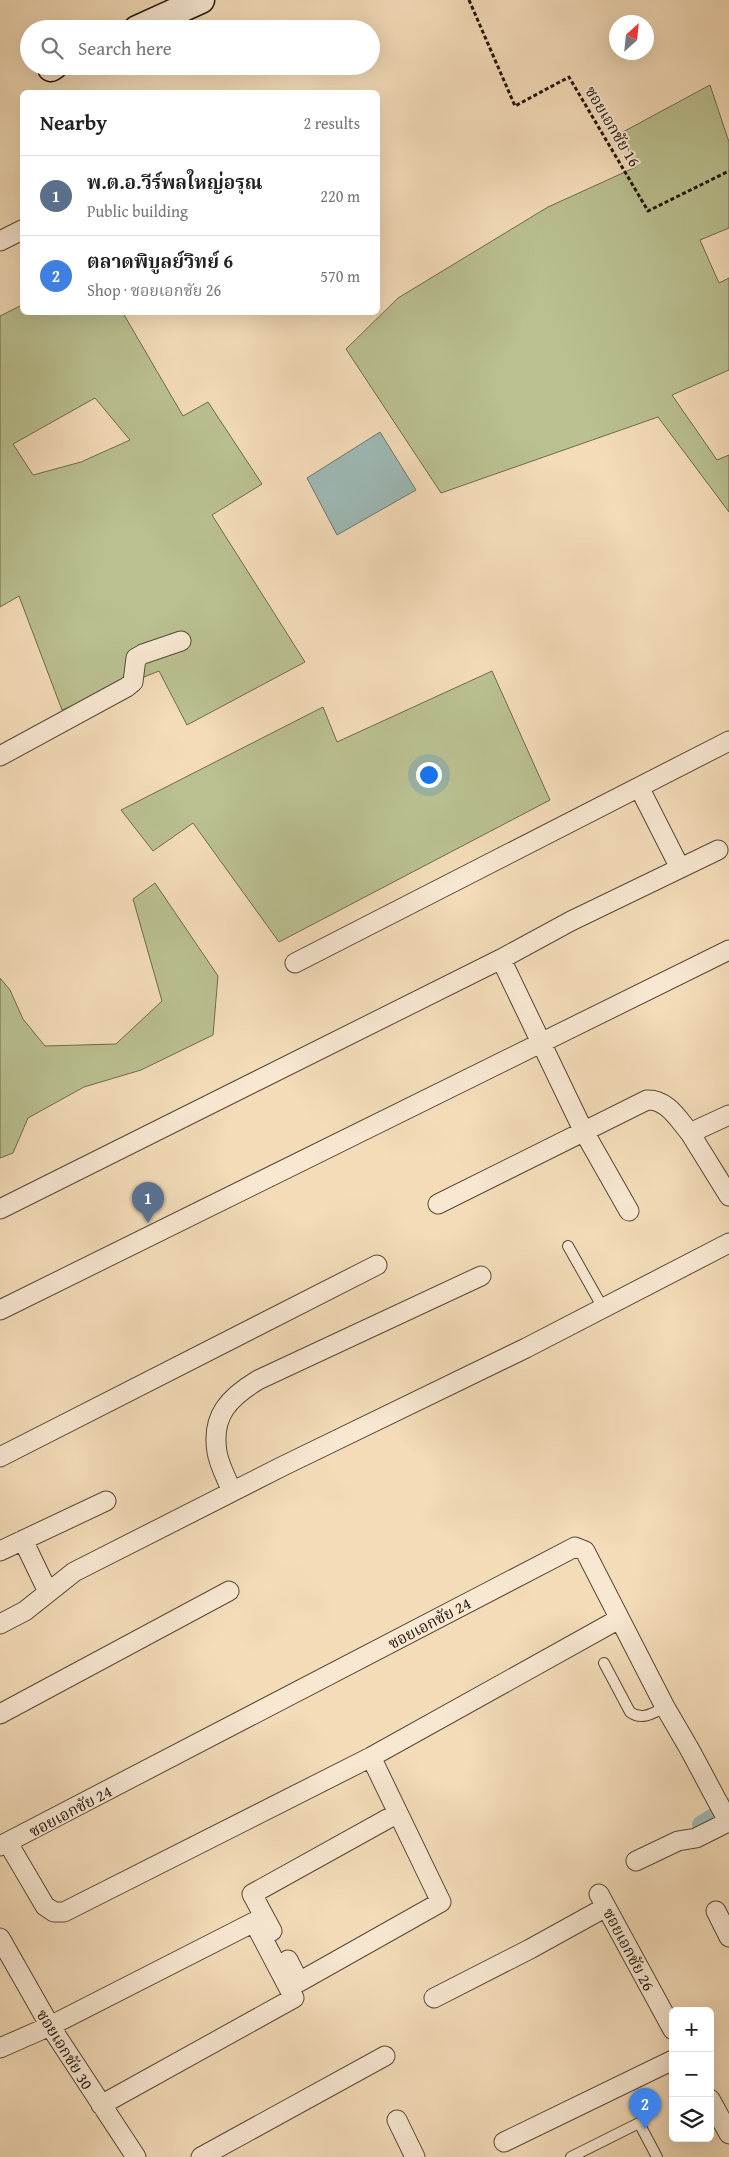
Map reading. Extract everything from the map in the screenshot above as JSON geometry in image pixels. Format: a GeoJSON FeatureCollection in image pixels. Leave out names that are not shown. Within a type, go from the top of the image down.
{"type":"FeatureCollection","features":[{"type":"Feature","properties":{"kind":"street"},"geometry":{"type":"LineString","coordinates":[[157,20],[201,0]]}},
{"type":"Feature","properties":{"kind":"street"},"geometry":{"type":"LineString","coordinates":[[0,241],[20,231]]}},
{"type":"Feature","properties":{"kind":"street"},"geometry":{"type":"LineString","coordinates":[[0,756],[127,687],[133,682],[136,658],[181,641]]}},
{"type":"Feature","properties":{"kind":"street"},"geometry":{"type":"LineString","coordinates":[[295,963],[729,741]]}},
{"type":"Feature","properties":{"kind":"street"},"geometry":{"type":"LineString","coordinates":[[639,787],[680,868]]}},
{"type":"Feature","properties":{"kind":"street"},"geometry":{"type":"LineString","coordinates":[[0,1209],[501,959],[572,921],[718,850]]}},
{"type":"Feature","properties":{"kind":"street"},"geometry":{"type":"LineString","coordinates":[[0,1310],[729,950]]}},
{"type":"Feature","properties":{"kind":"street"},"geometry":{"type":"LineString","coordinates":[[501,959],[583,1130],[628,1211]]}},
{"type":"Feature","properties":{"kind":"street"},"geometry":{"type":"LineString","coordinates":[[438,1204],[583,1130],[647,1100],[656,1099],[663,1102],[690,1133],[729,1196]]}},
{"type":"Feature","properties":{"kind":"street"},"geometry":{"type":"LineString","coordinates":[[690,1133],[729,1116]]}},
{"type":"Feature","properties":{"kind":"street"},"geometry":{"type":"LineString","coordinates":[[0,1624],[25,1611],[74,1572],[232,1492],[526,1348],[729,1243]]}},
{"type":"Feature","properties":{"kind":"street"},"geometry":{"type":"LineString","coordinates":[[0,1457],[377,1265]]}},
{"type":"Feature","properties":{"kind":"street"},"geometry":{"type":"LineString","coordinates":[[232,1492],[217,1452],[217,1425],[223,1408],[237,1393],[258,1380],[481,1276]]}},
{"type":"Feature","properties":{"kind":"street"},"geometry":{"type":"LineString","coordinates":[[0,1551],[106,1501]]}},
{"type":"Feature","properties":{"kind":"street"},"geometry":{"type":"LineString","coordinates":[[23,1540],[48,1592]]}},
{"type":"Feature","properties":{"kind":"street","name":"ซอยเอกชัย 24"},"geometry":{"type":"LineString","coordinates":[[4,1845],[575,1547],[585,1551],[664,1707],[725,1815]]}},
{"type":"Feature","properties":{"kind":"street"},"geometry":{"type":"LineString","coordinates":[[0,1714],[229,1591]]}},
{"type":"Feature","properties":{"kind":"street"},"geometry":{"type":"LineString","coordinates":[[4,1845],[46,1906],[54,1912],[64,1912],[371,1757],[619,1619]]}},
{"type":"Feature","properties":{"kind":"street"},"geometry":{"type":"LineString","coordinates":[[371,1757],[441,1902],[299,1982],[252,1894],[398,1813]]}},
{"type":"Feature","properties":{"kind":"street"},"geometry":{"type":"LineString","coordinates":[[636,1861],[678,1841],[696,1838],[725,1815]]}},
{"type":"Feature","properties":{"kind":"street","name":"ซอยเอกชัย 26"},"geometry":{"type":"LineString","coordinates":[[434,1998],[530,1949],[603,1900],[669,2023]]}},
{"type":"Feature","properties":{"kind":"street"},"geometry":{"type":"LineString","coordinates":[[716,1912],[729,1937]]}},
{"type":"Feature","properties":{"kind":"street"},"geometry":{"type":"LineString","coordinates":[[0,2048],[50,2026],[254,1922],[294,1998],[101,2105]]}},
{"type":"Feature","properties":{"kind":"street","name":"ซอยเอกชัย 30"},"geometry":{"type":"LineString","coordinates":[[0,1938],[50,2026],[136,2157]]}},
{"type":"Feature","properties":{"kind":"street"},"geometry":{"type":"LineString","coordinates":[[202,2157],[385,2056]]}},
{"type":"Feature","properties":{"kind":"street"},"geometry":{"type":"LineString","coordinates":[[504,2142],[669,2062]]}},
{"type":"Feature","properties":{"kind":"street"},"geometry":{"type":"LineString","coordinates":[[714,2106],[729,2134]]}},
{"type":"Feature","properties":{"kind":"street"},"geometry":{"type":"LineString","coordinates":[[397,2120],[416,2157]]}},
{"type":"Feature","properties":{"kind":"lane"},"geometry":{"type":"LineString","coordinates":[[568,1246],[603,1308]]}},
{"type":"Feature","properties":{"kind":"lane"},"geometry":{"type":"LineString","coordinates":[[604,1663],[630,1712],[634,1715],[640,1717],[650,1715],[664,1707]]}},
{"type":"Feature","properties":{"kind":"lane"},"geometry":{"type":"LineString","coordinates":[[571,2157],[639,2124],[657,2157]]}},
{"type":"Feature","properties":{"kind":"path","name":"ซอยเอกชัย 16"},"geometry":{"type":"LineString","coordinates":[[469,0],[515,106],[569,77],[648,211],[729,171]]}},
{"type":"Feature","properties":{"kind":"green space"},"geometry":{"type":"Polygon","coordinates":[[[710,85],[729,142],[729,228],[700,240],[719,283],[729,278],[729,370],[672,395],[717,460],[729,455],[729,512],[658,417],[441,493],[346,349],[398,298],[548,207],[636,167],[621,133],[710,85]]]}},
{"type":"Feature","properties":{"kind":"green space"},"geometry":{"type":"Polygon","coordinates":[[[20,306],[20,315],[124,315],[183,416],[208,402],[262,484],[212,515],[305,662],[187,725],[159,671],[62,710],[19,596],[0,607],[0,316],[20,306]],[[95,398],[13,444],[33,475],[81,462],[130,440],[95,398]]]}},
{"type":"Feature","properties":{"kind":"green space"},"geometry":{"type":"Polygon","coordinates":[[[492,671],[550,800],[279,942],[193,823],[153,851],[121,810],[323,707],[337,742],[492,671]]]}},
{"type":"Feature","properties":{"kind":"green space"},"geometry":{"type":"Polygon","coordinates":[[[155,883],[218,976],[213,1035],[141,1070],[84,1087],[28,1118],[13,1153],[0,1158],[0,978],[10,990],[23,1019],[45,1046],[116,1044],[162,1001],[133,899],[155,883]]]}},
{"type":"Feature","properties":{"kind":"water"},"geometry":{"type":"Polygon","coordinates":[[[380,432],[416,490],[337,535],[307,478],[380,432]]]}},
{"type":"Feature","properties":{"kind":"waterway"},"geometry":{"type":"LineString","coordinates":[[700,1824],[729,1806]]}},
{"type":"Feature","properties":{"kind":"place","name":"พ.ต.อ.วีร์พลใหญ่อรุณ"},"geometry":{"type":"Point","coordinates":[148,1223]}},
{"type":"Feature","properties":{"kind":"place","name":"ตลาดพิบูลย์วิทย์ 6"},"geometry":{"type":"Point","coordinates":[645,2129]}}]}
